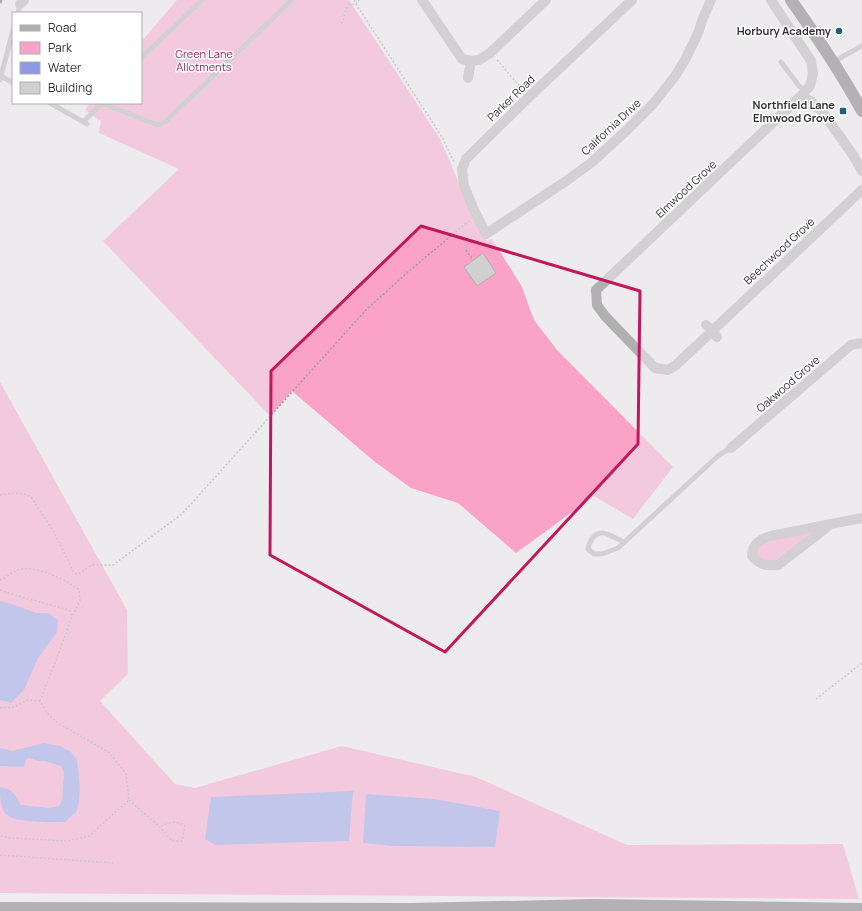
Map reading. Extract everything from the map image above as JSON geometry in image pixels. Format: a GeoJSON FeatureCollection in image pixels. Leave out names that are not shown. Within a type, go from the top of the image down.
{"type":"FeatureCollection","features":[{"type":"Feature","properties":{"kind":"highway"},"geometry":{"type":"LineString","coordinates":[[791,0],[833,62],[862,111]]}},
{"type":"Feature","properties":{"kind":"highway"},"geometry":{"type":"LineString","coordinates":[[0,908],[411,910],[594,905],[862,909]]}},
{"type":"Feature","properties":{"kind":"street"},"geometry":{"type":"LineString","coordinates":[[422,0],[462,59],[471,61],[479,60],[490,53],[546,0]]}},
{"type":"Feature","properties":{"kind":"street","name":"Parker Road"},"geometry":{"type":"LineString","coordinates":[[462,169],[466,159],[632,0]]}},
{"type":"Feature","properties":{"kind":"street","name":"California Drive"},"geometry":{"type":"LineString","coordinates":[[476,215],[486,234],[566,181],[591,162],[626,131],[653,104],[676,75],[698,33],[711,0]]}},
{"type":"Feature","properties":{"kind":"street"},"geometry":{"type":"LineString","coordinates":[[771,0],[811,61],[813,73],[810,86],[804,93],[821,110],[853,155],[862,171]]}},
{"type":"Feature","properties":{"kind":"street"},"geometry":{"type":"LineString","coordinates":[[468,78],[471,61]]}},
{"type":"Feature","properties":{"kind":"street","name":"Elmwood Grove"},"geometry":{"type":"LineString","coordinates":[[596,305],[596,290],[804,93]]}},
{"type":"Feature","properties":{"kind":"street"},"geometry":{"type":"LineString","coordinates":[[462,169],[464,186],[476,215]]}},
{"type":"Feature","properties":{"kind":"street","name":"Beechwood Grove"},"geometry":{"type":"LineString","coordinates":[[596,305],[655,368],[668,370],[676,365],[862,190]]}},
{"type":"Feature","properties":{"kind":"street","name":"Oakwood Grove"},"geometry":{"type":"LineString","coordinates":[[731,448],[851,345],[862,343]]}},
{"type":"Feature","properties":{"kind":"street"},"geometry":{"type":"LineString","coordinates":[[830,524],[778,565],[768,566],[759,562],[752,556],[752,550],[763,538],[830,524],[862,518]]}},
{"type":"Feature","properties":{"kind":"lane"},"geometry":{"type":"LineString","coordinates":[[142,57],[202,0]]}},
{"type":"Feature","properties":{"kind":"lane"},"geometry":{"type":"LineString","coordinates":[[106,104],[158,125],[165,122],[292,0]]}},
{"type":"Feature","properties":{"kind":"lane"},"geometry":{"type":"LineString","coordinates":[[12,34],[0,78],[12,83]]}},
{"type":"Feature","properties":{"kind":"lane"},"geometry":{"type":"LineString","coordinates":[[833,62],[862,46]]}},
{"type":"Feature","properties":{"kind":"lane"},"geometry":{"type":"LineString","coordinates":[[781,62],[804,93]]}},
{"type":"Feature","properties":{"kind":"lane"},"geometry":{"type":"LineString","coordinates":[[52,104],[86,122],[102,104]]}},
{"type":"Feature","properties":{"kind":"lane"},"geometry":{"type":"LineString","coordinates":[[624,542],[602,533],[597,534],[594,537],[588,549],[594,554],[602,554],[618,548],[719,455],[731,448]]}},
{"type":"Feature","properties":{"kind":"path"},"geometry":{"type":"LineString","coordinates":[[354,0],[442,137],[454,162],[462,169]]}},
{"type":"Feature","properties":{"kind":"path"},"geometry":{"type":"LineString","coordinates":[[356,4],[359,0]]}},
{"type":"Feature","properties":{"kind":"path"},"geometry":{"type":"LineString","coordinates":[[342,24],[349,4],[356,4]]}},
{"type":"Feature","properties":{"kind":"path"},"geometry":{"type":"LineString","coordinates":[[490,53],[529,97]]}},
{"type":"Feature","properties":{"kind":"path"},"geometry":{"type":"LineString","coordinates":[[0,495],[19,493],[26,494],[31,497],[54,532],[75,573],[78,574],[92,565],[113,565],[182,514],[365,311],[409,271],[476,215]]}},
{"type":"Feature","properties":{"kind":"path"},"geometry":{"type":"LineString","coordinates":[[466,250],[473,260]]}},
{"type":"Feature","properties":{"kind":"path"},"geometry":{"type":"LineString","coordinates":[[0,580],[16,570],[28,568],[50,574],[70,583],[79,590],[80,601],[72,617],[40,701]]}},
{"type":"Feature","properties":{"kind":"path"},"geometry":{"type":"LineString","coordinates":[[0,590],[66,609],[70,611],[72,617]]}},
{"type":"Feature","properties":{"kind":"path"},"geometry":{"type":"LineString","coordinates":[[816,699],[862,663]]}},
{"type":"Feature","properties":{"kind":"path"},"geometry":{"type":"LineString","coordinates":[[0,708],[14,707],[28,700],[40,701]]}},
{"type":"Feature","properties":{"kind":"path"},"geometry":{"type":"LineString","coordinates":[[40,701],[47,713],[58,723],[110,753],[126,774],[129,800],[160,827],[172,841],[182,841],[186,826],[181,823],[170,822],[160,827]]}},
{"type":"Feature","properties":{"kind":"path"},"geometry":{"type":"LineString","coordinates":[[0,836],[10,838],[67,841],[89,836],[129,800]]}},
{"type":"Feature","properties":{"kind":"path"},"geometry":{"type":"LineString","coordinates":[[0,855],[113,863]]}},
{"type":"Feature","properties":{"kind":"highlighted area"},"geometry":{"type":"Polygon","coordinates":[[[421,226],[640,291],[638,444],[445,652],[270,555],[271,371],[421,226]]]}},
{"type":"Feature","properties":{"kind":"green space","name":"Green Lane Allotments"},"geometry":{"type":"Polygon","coordinates":[[[177,0],[349,0],[440,139],[468,206],[487,241],[492,239],[522,287],[534,320],[557,350],[673,467],[633,519],[594,496],[516,553],[458,503],[411,488],[375,462],[292,391],[270,416],[103,241],[179,169],[99,133],[101,121],[85,110],[89,104],[142,104],[142,41],[177,0]]]}},
{"type":"Feature","properties":{"kind":"green space"},"geometry":{"type":"Polygon","coordinates":[[[0,382],[127,610],[128,674],[100,701],[175,784],[195,788],[342,746],[476,777],[627,845],[843,844],[859,899],[0,893],[0,382]]]}},
{"type":"Feature","properties":{"kind":"green space"},"geometry":{"type":"Polygon","coordinates":[[[821,531],[767,566],[752,550],[757,543],[821,531]]]}},
{"type":"Feature","properties":{"kind":"water"},"geometry":{"type":"Polygon","coordinates":[[[0,601],[36,613],[48,613],[58,620],[57,632],[38,658],[24,690],[11,703],[0,700],[0,601]]]}},
{"type":"Feature","properties":{"kind":"water"},"geometry":{"type":"Polygon","coordinates":[[[43,743],[60,746],[71,752],[77,760],[80,787],[79,802],[76,812],[65,822],[34,822],[16,819],[5,813],[1,804],[0,787],[11,791],[21,805],[49,808],[59,806],[62,800],[64,773],[61,766],[30,758],[26,760],[24,767],[0,766],[0,748],[13,751],[43,743]]]}},
{"type":"Feature","properties":{"kind":"water"},"geometry":{"type":"Polygon","coordinates":[[[353,791],[349,841],[215,845],[205,839],[211,797],[353,791]]]}},
{"type":"Feature","properties":{"kind":"water"},"geometry":{"type":"Polygon","coordinates":[[[366,794],[434,799],[500,811],[495,847],[393,846],[363,843],[366,794]]]}},
{"type":"Feature","properties":{"kind":"building"},"geometry":{"type":"Polygon","coordinates":[[[483,253],[496,273],[477,286],[464,267],[483,253]]]}},
{"type":"Feature","properties":{"kind":"place","name":"Horbury Academy"},"geometry":{"type":"Point","coordinates":[839,31]}},
{"type":"Feature","properties":{"kind":"place","name":"Northfield Lane Elmwood Grove"},"geometry":{"type":"Point","coordinates":[843,111]}}]}
